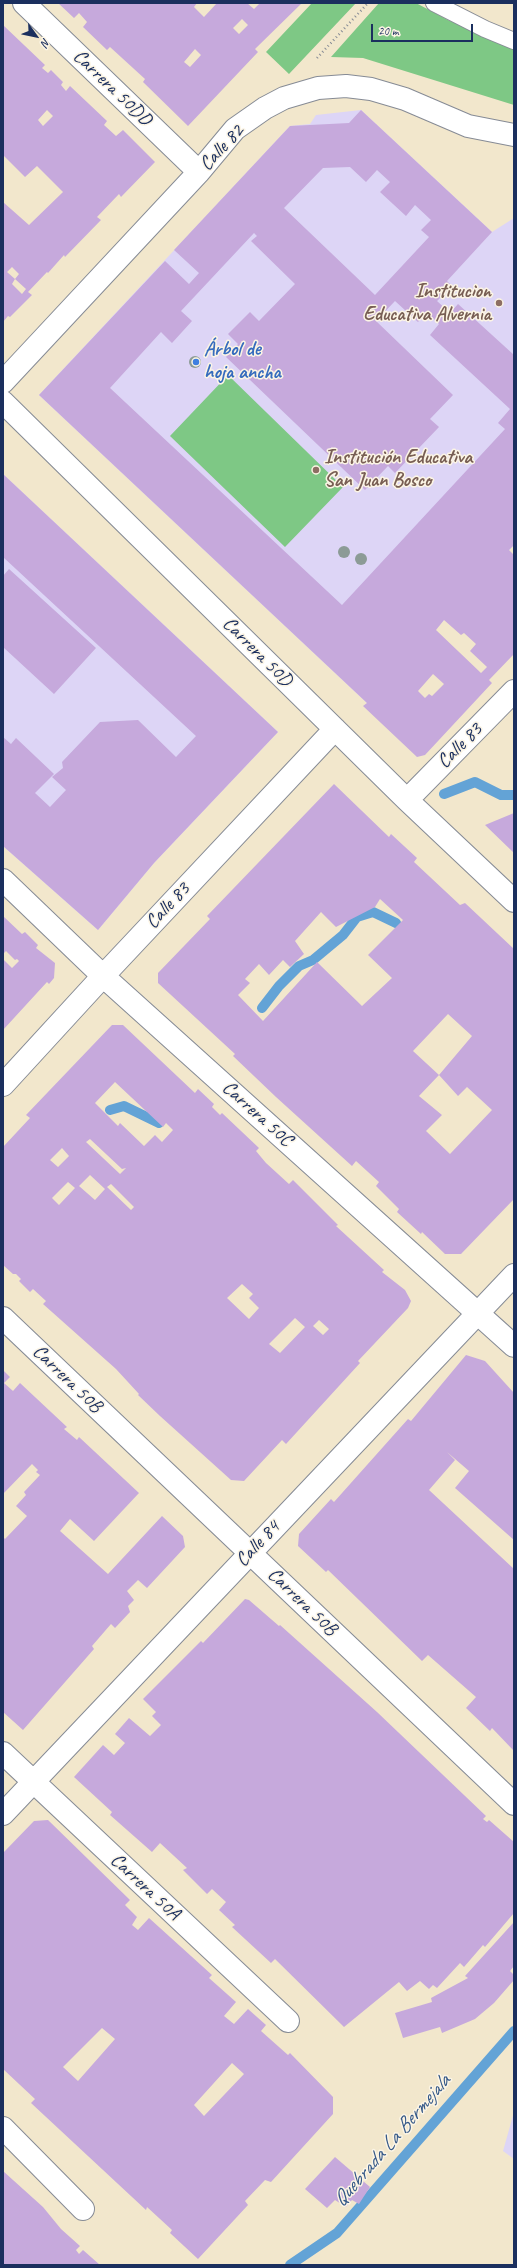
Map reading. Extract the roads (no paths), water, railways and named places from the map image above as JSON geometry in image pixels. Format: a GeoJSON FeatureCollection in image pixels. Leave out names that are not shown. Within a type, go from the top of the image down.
{"type":"FeatureCollection","features":[{"type":"Feature","properties":{"kind":"street","name":"Carrera 50DD"},"geometry":{"type":"LineString","coordinates":[[24,3],[199,172]]}},
{"type":"Feature","properties":{"kind":"street","name":"Calle 82"},"geometry":{"type":"LineString","coordinates":[[3,382],[199,172],[235,129],[284,98],[318,88],[346,86],[371,89],[405,99],[468,126],[514,135]]}},
{"type":"Feature","properties":{"kind":"street","name":"Carrera 50D"},"geometry":{"type":"LineString","coordinates":[[3,402],[407,800],[514,901]]}},
{"type":"Feature","properties":{"kind":"street","name":"Calle 83"},"geometry":{"type":"LineString","coordinates":[[407,800],[514,691]]}},
{"type":"Feature","properties":{"kind":"street","name":"Calle 83"},"geometry":{"type":"LineString","coordinates":[[3,1085],[102,976],[335,729]]}},
{"type":"Feature","properties":{"kind":"street","name":"Carrera 50C"},"geometry":{"type":"LineString","coordinates":[[3,880],[102,976],[478,1312],[514,1346]]}},
{"type":"Feature","properties":{"kind":"street","name":"Calle 84"},"geometry":{"type":"LineString","coordinates":[[3,1814],[514,1274]]}},
{"type":"Feature","properties":{"kind":"street","name":"Carrera 50B"},"geometry":{"type":"LineString","coordinates":[[3,1318],[514,1804]]}},
{"type":"Feature","properties":{"kind":"street","name":"Carrera 50A"},"geometry":{"type":"LineString","coordinates":[[3,1753],[288,2021]]}},
{"type":"Feature","properties":{"kind":"street"},"geometry":{"type":"LineString","coordinates":[[3,2128],[83,2209]]}},
{"type":"Feature","properties":{"kind":"lane"},"geometry":{"type":"LineString","coordinates":[[434,3],[485,29],[514,41]]}},
{"type":"Feature","properties":{"kind":"waterway"},"geometry":{"type":"LineString","coordinates":[[444,794],[475,782],[501,795],[514,795]]}},
{"type":"Feature","properties":{"kind":"waterway"},"geometry":{"type":"LineString","coordinates":[[262,1008],[279,986],[299,966],[313,960],[343,935],[357,917],[373,912],[396,923]]}},
{"type":"Feature","properties":{"kind":"waterway"},"geometry":{"type":"LineString","coordinates":[[110,1110],[124,1106],[159,1123]]}},
{"type":"Feature","properties":{"kind":"waterway","name":"Quebrada La Bermejala"},"geometry":{"type":"LineString","coordinates":[[290,2265],[337,2233],[514,2031]]}},
{"type":"Feature","properties":{"kind":"place","name":"Institucion Educativa Alvernia"},"geometry":{"type":"Point","coordinates":[499,303]}},
{"type":"Feature","properties":{"kind":"place","name":"Árbol de hoja ancha"},"geometry":{"type":"Point","coordinates":[196,362]}},
{"type":"Feature","properties":{"kind":"place","name":"Institución Educativa San Juan Bosco"},"geometry":{"type":"Point","coordinates":[316,470]}}]}
